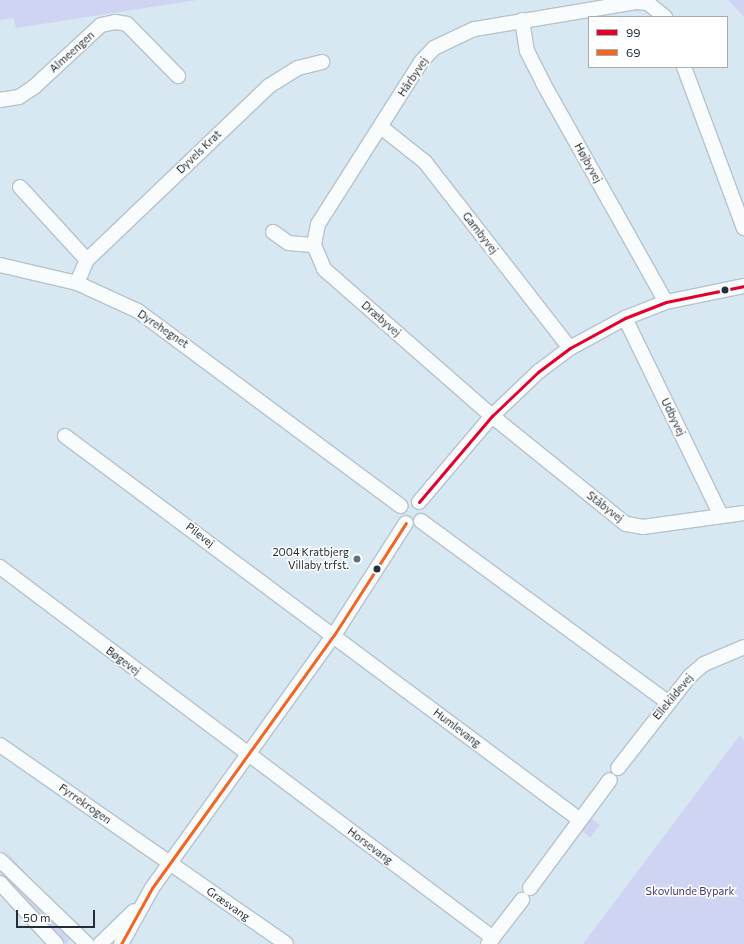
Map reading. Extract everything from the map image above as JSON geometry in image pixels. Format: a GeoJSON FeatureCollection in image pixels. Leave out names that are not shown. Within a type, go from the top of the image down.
{"type":"FeatureCollection","features":[{"type":"Feature","properties":{"kind":"street","name":"Hårbyvej"},"geometry":{"type":"LineString","coordinates":[[314,245],[318,224],[421,62],[434,48],[474,29],[636,2],[661,13]]}},
{"type":"Feature","properties":{"kind":"street","name":"Højbyvej"},"geometry":{"type":"LineString","coordinates":[[522,20],[527,51],[666,302]]}},
{"type":"Feature","properties":{"kind":"street","name":"Almeengen"},"geometry":{"type":"LineString","coordinates":[[0,100],[18,97],[34,87],[102,25],[115,22],[127,24],[178,76]]}},
{"type":"Feature","properties":{"kind":"street","name":"Dyvels Krat"},"geometry":{"type":"LineString","coordinates":[[77,283],[87,260],[269,86],[298,68],[322,62]]}},
{"type":"Feature","properties":{"kind":"street"},"geometry":{"type":"LineString","coordinates":[[684,68],[744,228]]}},
{"type":"Feature","properties":{"kind":"street","name":"Gambyvej"},"geometry":{"type":"LineString","coordinates":[[381,127],[425,162],[570,348]]}},
{"type":"Feature","properties":{"kind":"street"},"geometry":{"type":"LineString","coordinates":[[20,186],[87,260]]}},
{"type":"Feature","properties":{"kind":"street"},"geometry":{"type":"LineString","coordinates":[[273,232],[293,244],[314,245]]}},
{"type":"Feature","properties":{"kind":"street","name":"Dræbyvej"},"geometry":{"type":"LineString","coordinates":[[314,245],[324,269],[492,416]]}},
{"type":"Feature","properties":{"kind":"street","name":"Dyrehegnet"},"geometry":{"type":"LineString","coordinates":[[0,265],[77,283],[120,302],[166,329],[401,506]]}},
{"type":"Feature","properties":{"kind":"street"},"geometry":{"type":"LineString","coordinates":[[420,502],[492,416],[538,372],[570,348],[625,318],[666,302],[744,286]]}},
{"type":"Feature","properties":{"kind":"street","name":"Udbyvej"},"geometry":{"type":"LineString","coordinates":[[625,318],[721,516]]}},
{"type":"Feature","properties":{"kind":"street","name":"Ståbyvej"},"geometry":{"type":"LineString","coordinates":[[492,416],[626,524],[643,527],[744,513]]}},
{"type":"Feature","properties":{"kind":"street","name":"Pilevej"},"geometry":{"type":"LineString","coordinates":[[65,436],[334,635]]}},
{"type":"Feature","properties":{"kind":"street"},"geometry":{"type":"LineString","coordinates":[[406,523],[400,515],[401,506],[408,500],[420,502]]}},
{"type":"Feature","properties":{"kind":"street"},"geometry":{"type":"LineString","coordinates":[[420,502],[425,511],[421,521]]}},
{"type":"Feature","properties":{"kind":"street"},"geometry":{"type":"LineString","coordinates":[[121,944],[140,905],[334,635],[406,523],[421,521],[667,702]]}},
{"type":"Feature","properties":{"kind":"street","name":"Bøgevej"},"geometry":{"type":"LineString","coordinates":[[0,567],[247,755]]}},
{"type":"Feature","properties":{"kind":"street","name":"Humlevang"},"geometry":{"type":"LineString","coordinates":[[334,635],[580,820]]}},
{"type":"Feature","properties":{"kind":"street","name":"Ellekildevej"},"geometry":{"type":"LineString","coordinates":[[618,768],[667,702],[704,664],[744,647]]}},
{"type":"Feature","properties":{"kind":"street","name":"Fyrrekrogen"},"geometry":{"type":"LineString","coordinates":[[0,745],[170,863]]}},
{"type":"Feature","properties":{"kind":"street","name":"Horsevang"},"geometry":{"type":"LineString","coordinates":[[247,755],[490,941],[522,900]]}},
{"type":"Feature","properties":{"kind":"street"},"geometry":{"type":"LineString","coordinates":[[530,888],[610,780]]}},
{"type":"Feature","properties":{"kind":"street"},"geometry":{"type":"LineString","coordinates":[[0,860],[87,944]]}},
{"type":"Feature","properties":{"kind":"street","name":"Græsvang"},"geometry":{"type":"LineString","coordinates":[[170,863],[286,944]]}},
{"type":"Feature","properties":{"kind":"street"},"geometry":{"type":"LineString","coordinates":[[0,883],[56,944]]}},
{"type":"Feature","properties":{"kind":"street"},"geometry":{"type":"LineString","coordinates":[[100,944],[140,905]]}},
{"type":"Feature","properties":{"kind":"green space"},"geometry":{"type":"Polygon","coordinates":[[[0,0],[197,0],[16,28],[13,18],[0,20],[0,0]]]}},
{"type":"Feature","properties":{"kind":"green space"},"geometry":{"type":"Polygon","coordinates":[[[728,0],[744,0],[744,17],[728,0]]]}},
{"type":"Feature","properties":{"kind":"green space","name":"Skovlunde Bypark"},"geometry":{"type":"Polygon","coordinates":[[[740,735],[744,741],[744,944],[583,944],[740,735]]]}},
{"type":"Feature","properties":{"kind":"green space"},"geometry":{"type":"Polygon","coordinates":[[[591,818],[600,825],[590,838],[581,830],[591,818]]]}},
{"type":"Feature","properties":{"kind":"green space"},"geometry":{"type":"Polygon","coordinates":[[[0,844],[30,878],[59,905],[23,875],[0,844]]]}},
{"type":"Feature","properties":{"kind":"green space"},"geometry":{"type":"Polygon","coordinates":[[[0,868],[70,939],[66,944],[24,903],[0,876],[0,868]]]}},
{"type":"Feature","properties":{"kind":"transit line","name":"99"},"geometry":{"type":"LineString","coordinates":[[419,502],[492,416],[538,372],[570,348],[625,318],[666,302],[744,286]]}},
{"type":"Feature","properties":{"kind":"transit line","name":"69"},"geometry":{"type":"LineString","coordinates":[[121,944],[152,888],[334,635],[406,523]]}},
{"type":"Feature","properties":{"kind":"place","name":"2004 Kratbjerg Villaby trfst."},"geometry":{"type":"Point","coordinates":[357,559]}}]}
